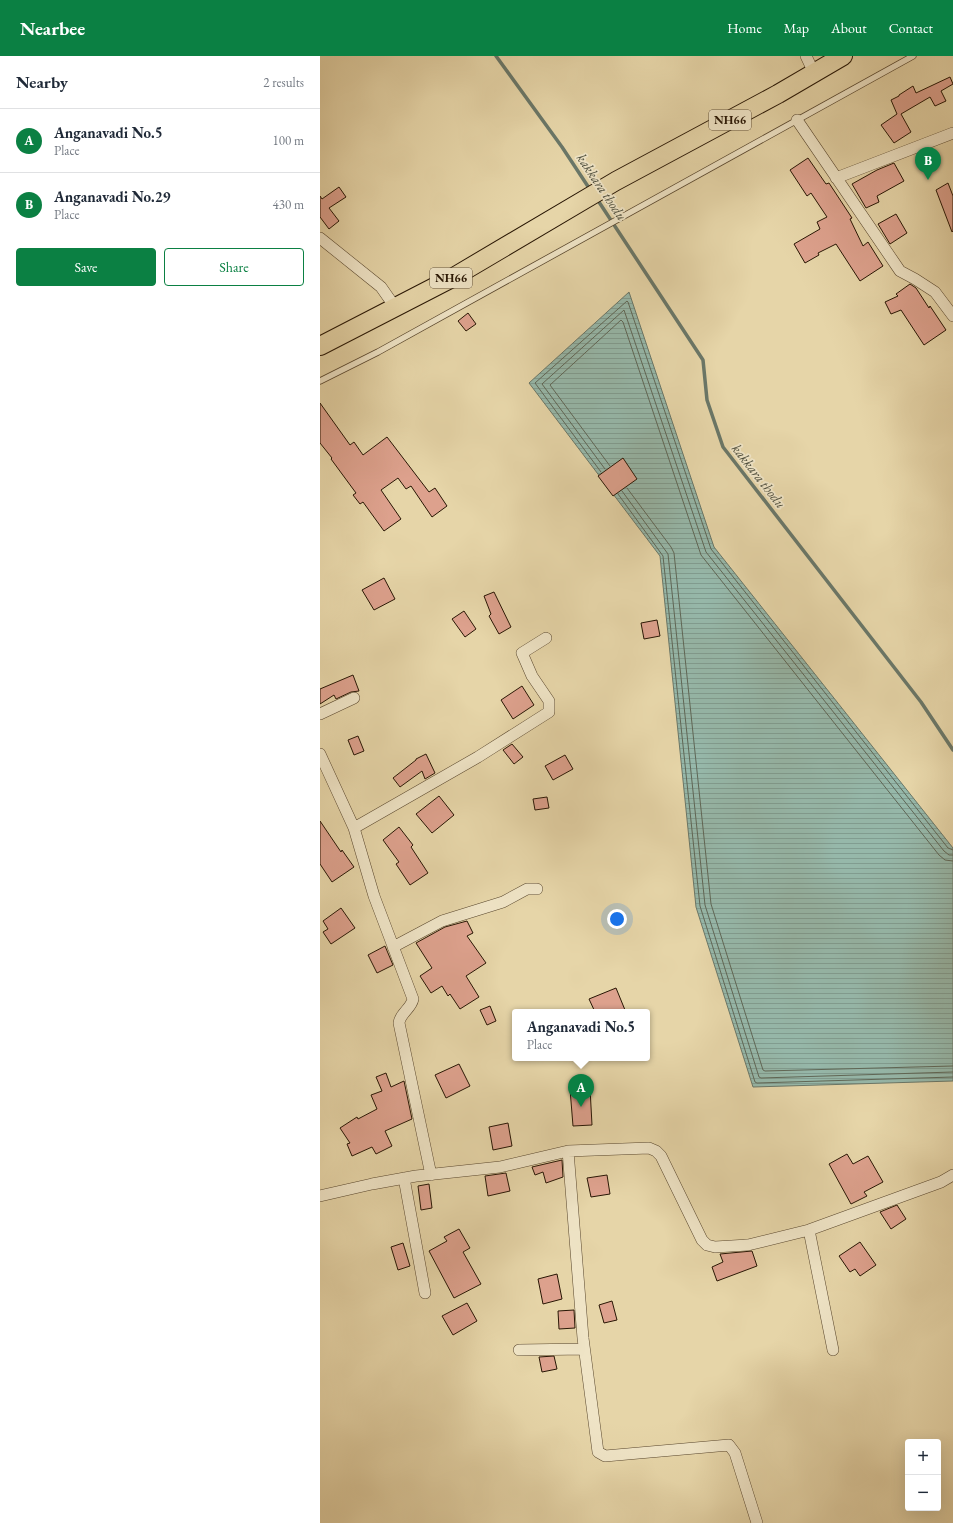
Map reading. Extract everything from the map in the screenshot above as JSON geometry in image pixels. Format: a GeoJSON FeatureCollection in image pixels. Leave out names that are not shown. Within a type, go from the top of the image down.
{"type":"FeatureCollection","features":[{"type":"Feature","properties":{"kind":"highway","name":"NH66"},"geometry":{"type":"LineString","coordinates":[[320,346],[452,278],[616,181],[843,56]]}},
{"type":"Feature","properties":{"kind":"street"},"geometry":{"type":"LineString","coordinates":[[806,56],[814,73]]}},
{"type":"Feature","properties":{"kind":"street"},"geometry":{"type":"LineString","coordinates":[[797,120],[900,271],[916,279],[935,292],[953,316]]}},
{"type":"Feature","properties":{"kind":"street"},"geometry":{"type":"LineString","coordinates":[[836,178],[953,133]]}},
{"type":"Feature","properties":{"kind":"street"},"geometry":{"type":"LineString","coordinates":[[320,238],[381,287],[395,307]]}},
{"type":"Feature","properties":{"kind":"street"},"geometry":{"type":"LineString","coordinates":[[354,828],[478,757],[549,712],[549,701],[532,676],[522,653],[546,638]]}},
{"type":"Feature","properties":{"kind":"street"},"geometry":{"type":"LineString","coordinates":[[320,714],[354,698]]}},
{"type":"Feature","properties":{"kind":"street"},"geometry":{"type":"LineString","coordinates":[[320,754],[354,828],[374,896],[413,999],[410,1007],[402,1016],[399,1023],[431,1175]]}},
{"type":"Feature","properties":{"kind":"street"},"geometry":{"type":"LineString","coordinates":[[393,947],[442,921],[503,902],[528,889],[537,889]]}},
{"type":"Feature","properties":{"kind":"street"},"geometry":{"type":"LineString","coordinates":[[320,1196],[404,1178],[500,1167],[568,1151],[649,1148],[656,1151],[661,1156],[702,1240],[715,1247],[748,1245],[809,1230],[941,1182],[953,1175]]}},
{"type":"Feature","properties":{"kind":"street"},"geometry":{"type":"LineString","coordinates":[[568,1151],[584,1349],[598,1452],[605,1456],[729,1445],[735,1453],[757,1523]]}},
{"type":"Feature","properties":{"kind":"street"},"geometry":{"type":"LineString","coordinates":[[404,1178],[424,1293]]}},
{"type":"Feature","properties":{"kind":"street"},"geometry":{"type":"LineString","coordinates":[[809,1230],[833,1350]]}},
{"type":"Feature","properties":{"kind":"street"},"geometry":{"type":"LineString","coordinates":[[519,1350],[584,1349]]}},
{"type":"Feature","properties":{"kind":"lane"},"geometry":{"type":"LineString","coordinates":[[320,381],[378,352],[913,56]]}},
{"type":"Feature","properties":{"kind":"water"},"geometry":{"type":"Polygon","coordinates":[[[629,292],[714,547],[953,848],[953,1081],[753,1087],[696,907],[660,556],[529,383],[629,292]]]}},
{"type":"Feature","properties":{"kind":"building"},"geometry":{"type":"Polygon","coordinates":[[[950,77],[953,84],[941,91],[946,101],[935,106],[930,97],[901,114],[911,132],[894,143],[881,125],[897,114],[891,100],[913,86],[916,93],[950,77]]]}},
{"type":"Feature","properties":{"kind":"building"},"geometry":{"type":"Polygon","coordinates":[[[808,158],[826,184],[829,183],[852,218],[850,219],[863,246],[868,242],[883,266],[860,281],[836,244],[818,253],[819,255],[805,263],[794,244],[820,229],[817,222],[827,217],[811,193],[807,196],[790,170],[808,158]]]}},
{"type":"Feature","properties":{"kind":"building"},"geometry":{"type":"Polygon","coordinates":[[[894,163],[904,181],[877,196],[879,202],[866,208],[852,184],[877,170],[894,163]]]}},
{"type":"Feature","properties":{"kind":"building"},"geometry":{"type":"Polygon","coordinates":[[[948,183],[953,196],[952,232],[936,190],[948,183]]]}},
{"type":"Feature","properties":{"kind":"building"},"geometry":{"type":"Polygon","coordinates":[[[339,187],[346,197],[329,208],[339,221],[329,229],[320,217],[320,196],[322,199],[339,187]]]}},
{"type":"Feature","properties":{"kind":"building"},"geometry":{"type":"Polygon","coordinates":[[[896,214],[907,233],[890,244],[878,224],[896,214]]]}},
{"type":"Feature","properties":{"kind":"building"},"geometry":{"type":"Polygon","coordinates":[[[910,284],[916,288],[946,330],[924,345],[901,310],[891,314],[885,302],[898,296],[896,294],[910,284]]]}},
{"type":"Feature","properties":{"kind":"building"},"geometry":{"type":"Polygon","coordinates":[[[468,313],[476,324],[466,331],[458,321],[468,313]]]}},
{"type":"Feature","properties":{"kind":"building"},"geometry":{"type":"Polygon","coordinates":[[[320,403],[350,445],[354,442],[363,455],[387,437],[429,492],[435,488],[447,506],[432,517],[411,486],[406,489],[398,478],[381,490],[401,519],[384,531],[363,502],[360,504],[353,495],[356,493],[320,443],[320,403]]]}},
{"type":"Feature","properties":{"kind":"building"},"geometry":{"type":"Polygon","coordinates":[[[623,458],[637,479],[613,496],[598,476],[623,458]]]}},
{"type":"Feature","properties":{"kind":"building"},"geometry":{"type":"Polygon","coordinates":[[[384,578],[395,599],[374,610],[362,590],[384,578]]]}},
{"type":"Feature","properties":{"kind":"building"},"geometry":{"type":"Polygon","coordinates":[[[494,592],[511,627],[499,634],[489,616],[491,614],[484,596],[494,592]]]}},
{"type":"Feature","properties":{"kind":"building"},"geometry":{"type":"Polygon","coordinates":[[[464,611],[476,629],[465,637],[452,619],[464,611]]]}},
{"type":"Feature","properties":{"kind":"building"},"geometry":{"type":"Polygon","coordinates":[[[657,620],[660,636],[644,639],[641,623],[657,620]]]}},
{"type":"Feature","properties":{"kind":"building"},"geometry":{"type":"Polygon","coordinates":[[[353,675],[359,691],[351,692],[336,699],[334,695],[320,704],[320,689],[353,675]]]}},
{"type":"Feature","properties":{"kind":"building"},"geometry":{"type":"Polygon","coordinates":[[[522,686],[534,705],[513,719],[501,700],[522,686]]]}},
{"type":"Feature","properties":{"kind":"building"},"geometry":{"type":"Polygon","coordinates":[[[358,736],[364,751],[354,755],[348,740],[358,736]]]}},
{"type":"Feature","properties":{"kind":"building"},"geometry":{"type":"Polygon","coordinates":[[[512,744],[523,757],[514,764],[503,750],[512,744]]]}},
{"type":"Feature","properties":{"kind":"building"},"geometry":{"type":"Polygon","coordinates":[[[426,754],[435,773],[425,779],[422,771],[400,787],[393,778],[416,759],[426,754]]]}},
{"type":"Feature","properties":{"kind":"building"},"geometry":{"type":"Polygon","coordinates":[[[565,755],[573,769],[553,780],[545,766],[565,755]]]}},
{"type":"Feature","properties":{"kind":"building"},"geometry":{"type":"Polygon","coordinates":[[[439,796],[454,815],[432,833],[416,814],[439,796]]]}},
{"type":"Feature","properties":{"kind":"building"},"geometry":{"type":"Polygon","coordinates":[[[547,797],[549,808],[535,810],[533,799],[547,797]]]}},
{"type":"Feature","properties":{"kind":"building"},"geometry":{"type":"Polygon","coordinates":[[[320,821],[341,852],[342,850],[354,867],[332,882],[320,864],[320,821]]]}},
{"type":"Feature","properties":{"kind":"building"},"geometry":{"type":"Polygon","coordinates":[[[399,827],[413,845],[411,847],[428,873],[410,885],[396,864],[399,862],[383,840],[399,827]]]}},
{"type":"Feature","properties":{"kind":"building"},"geometry":{"type":"Polygon","coordinates":[[[341,908],[355,928],[331,944],[323,932],[328,929],[323,921],[341,908]]]}},
{"type":"Feature","properties":{"kind":"building"},"geometry":{"type":"Polygon","coordinates":[[[467,921],[473,933],[467,936],[486,963],[466,976],[479,997],[460,1009],[450,994],[448,996],[442,986],[431,993],[420,976],[432,968],[416,943],[445,927],[467,921]]]}},
{"type":"Feature","properties":{"kind":"building"},"geometry":{"type":"Polygon","coordinates":[[[385,946],[393,965],[377,973],[368,955],[385,946]]]}},
{"type":"Feature","properties":{"kind":"building"},"geometry":{"type":"Polygon","coordinates":[[[616,988],[625,1009],[594,1009],[589,999],[616,988]]]}},
{"type":"Feature","properties":{"kind":"building"},"geometry":{"type":"Polygon","coordinates":[[[490,1006],[496,1021],[487,1025],[480,1010],[490,1006]]]}},
{"type":"Feature","properties":{"kind":"building"},"geometry":{"type":"Polygon","coordinates":[[[459,1064],[470,1086],[446,1098],[435,1075],[459,1064]]]}},
{"type":"Feature","properties":{"kind":"building"},"geometry":{"type":"Polygon","coordinates":[[[386,1073],[391,1087],[404,1081],[412,1119],[385,1131],[392,1146],[376,1154],[372,1147],[352,1156],[347,1144],[350,1143],[340,1128],[357,1117],[358,1119],[377,1109],[371,1095],[382,1091],[376,1077],[386,1073]]]}},
{"type":"Feature","properties":{"kind":"building"},"geometry":{"type":"Polygon","coordinates":[[[590,1088],[592,1125],[573,1126],[570,1089],[590,1088]]]}},
{"type":"Feature","properties":{"kind":"building"},"geometry":{"type":"Polygon","coordinates":[[[508,1123],[512,1146],[493,1150],[489,1127],[508,1123]]]}},
{"type":"Feature","properties":{"kind":"building"},"geometry":{"type":"Polygon","coordinates":[[[847,1154],[853,1164],[868,1156],[883,1182],[864,1192],[867,1196],[851,1204],[829,1164],[847,1154]]]}},
{"type":"Feature","properties":{"kind":"building"},"geometry":{"type":"Polygon","coordinates":[[[562,1160],[563,1177],[546,1183],[543,1172],[535,1175],[532,1167],[562,1160]]]}},
{"type":"Feature","properties":{"kind":"building"},"geometry":{"type":"Polygon","coordinates":[[[506,1173],[510,1191],[488,1196],[485,1176],[506,1173]]]}},
{"type":"Feature","properties":{"kind":"building"},"geometry":{"type":"Polygon","coordinates":[[[607,1175],[610,1194],[591,1197],[587,1178],[607,1175]]]}},
{"type":"Feature","properties":{"kind":"building"},"geometry":{"type":"Polygon","coordinates":[[[429,1184],[432,1208],[421,1210],[418,1186],[429,1184]]]}},
{"type":"Feature","properties":{"kind":"building"},"geometry":{"type":"Polygon","coordinates":[[[897,1205],[906,1219],[891,1229],[880,1212],[897,1205]]]}},
{"type":"Feature","properties":{"kind":"building"},"geometry":{"type":"Polygon","coordinates":[[[459,1229],[470,1248],[463,1252],[481,1284],[454,1298],[429,1251],[447,1241],[444,1237],[459,1229]]]}},
{"type":"Feature","properties":{"kind":"building"},"geometry":{"type":"Polygon","coordinates":[[[860,1242],[876,1265],[860,1276],[855,1269],[850,1272],[839,1256],[860,1242]]]}},
{"type":"Feature","properties":{"kind":"building"},"geometry":{"type":"Polygon","coordinates":[[[403,1243],[410,1266],[398,1270],[391,1247],[403,1243]]]}},
{"type":"Feature","properties":{"kind":"building"},"geometry":{"type":"Polygon","coordinates":[[[752,1251],[757,1266],[717,1281],[712,1267],[723,1262],[720,1254],[752,1251]]]}},
{"type":"Feature","properties":{"kind":"building"},"geometry":{"type":"Polygon","coordinates":[[[557,1274],[562,1299],[543,1304],[538,1279],[557,1274]]]}},
{"type":"Feature","properties":{"kind":"building"},"geometry":{"type":"Polygon","coordinates":[[[612,1301],[617,1320],[604,1323],[599,1305],[612,1301]]]}},
{"type":"Feature","properties":{"kind":"building"},"geometry":{"type":"Polygon","coordinates":[[[467,1303],[477,1321],[453,1335],[442,1316],[467,1303]]]}},
{"type":"Feature","properties":{"kind":"building"},"geometry":{"type":"Polygon","coordinates":[[[574,1310],[575,1328],[559,1329],[558,1311],[574,1310]]]}},
{"type":"Feature","properties":{"kind":"building"},"geometry":{"type":"Polygon","coordinates":[[[554,1356],[557,1369],[542,1372],[539,1357],[554,1356]]]}},
{"type":"Feature","properties":{"kind":"waterway","name":"kakkara thodu"},"geometry":{"type":"LineString","coordinates":[[496,56],[562,147],[591,191]]}},
{"type":"Feature","properties":{"kind":"waterway","name":"kakkara thodu"},"geometry":{"type":"LineString","coordinates":[[597,199],[703,360],[707,400],[723,447],[921,702],[953,750]]}},
{"type":"Feature","properties":{"kind":"place","name":"Anganavadi No.29"},"geometry":{"type":"Point","coordinates":[928,180]}},
{"type":"Feature","properties":{"kind":"place","name":"Anganavadi No.5"},"geometry":{"type":"Point","coordinates":[581,1107]}}]}
